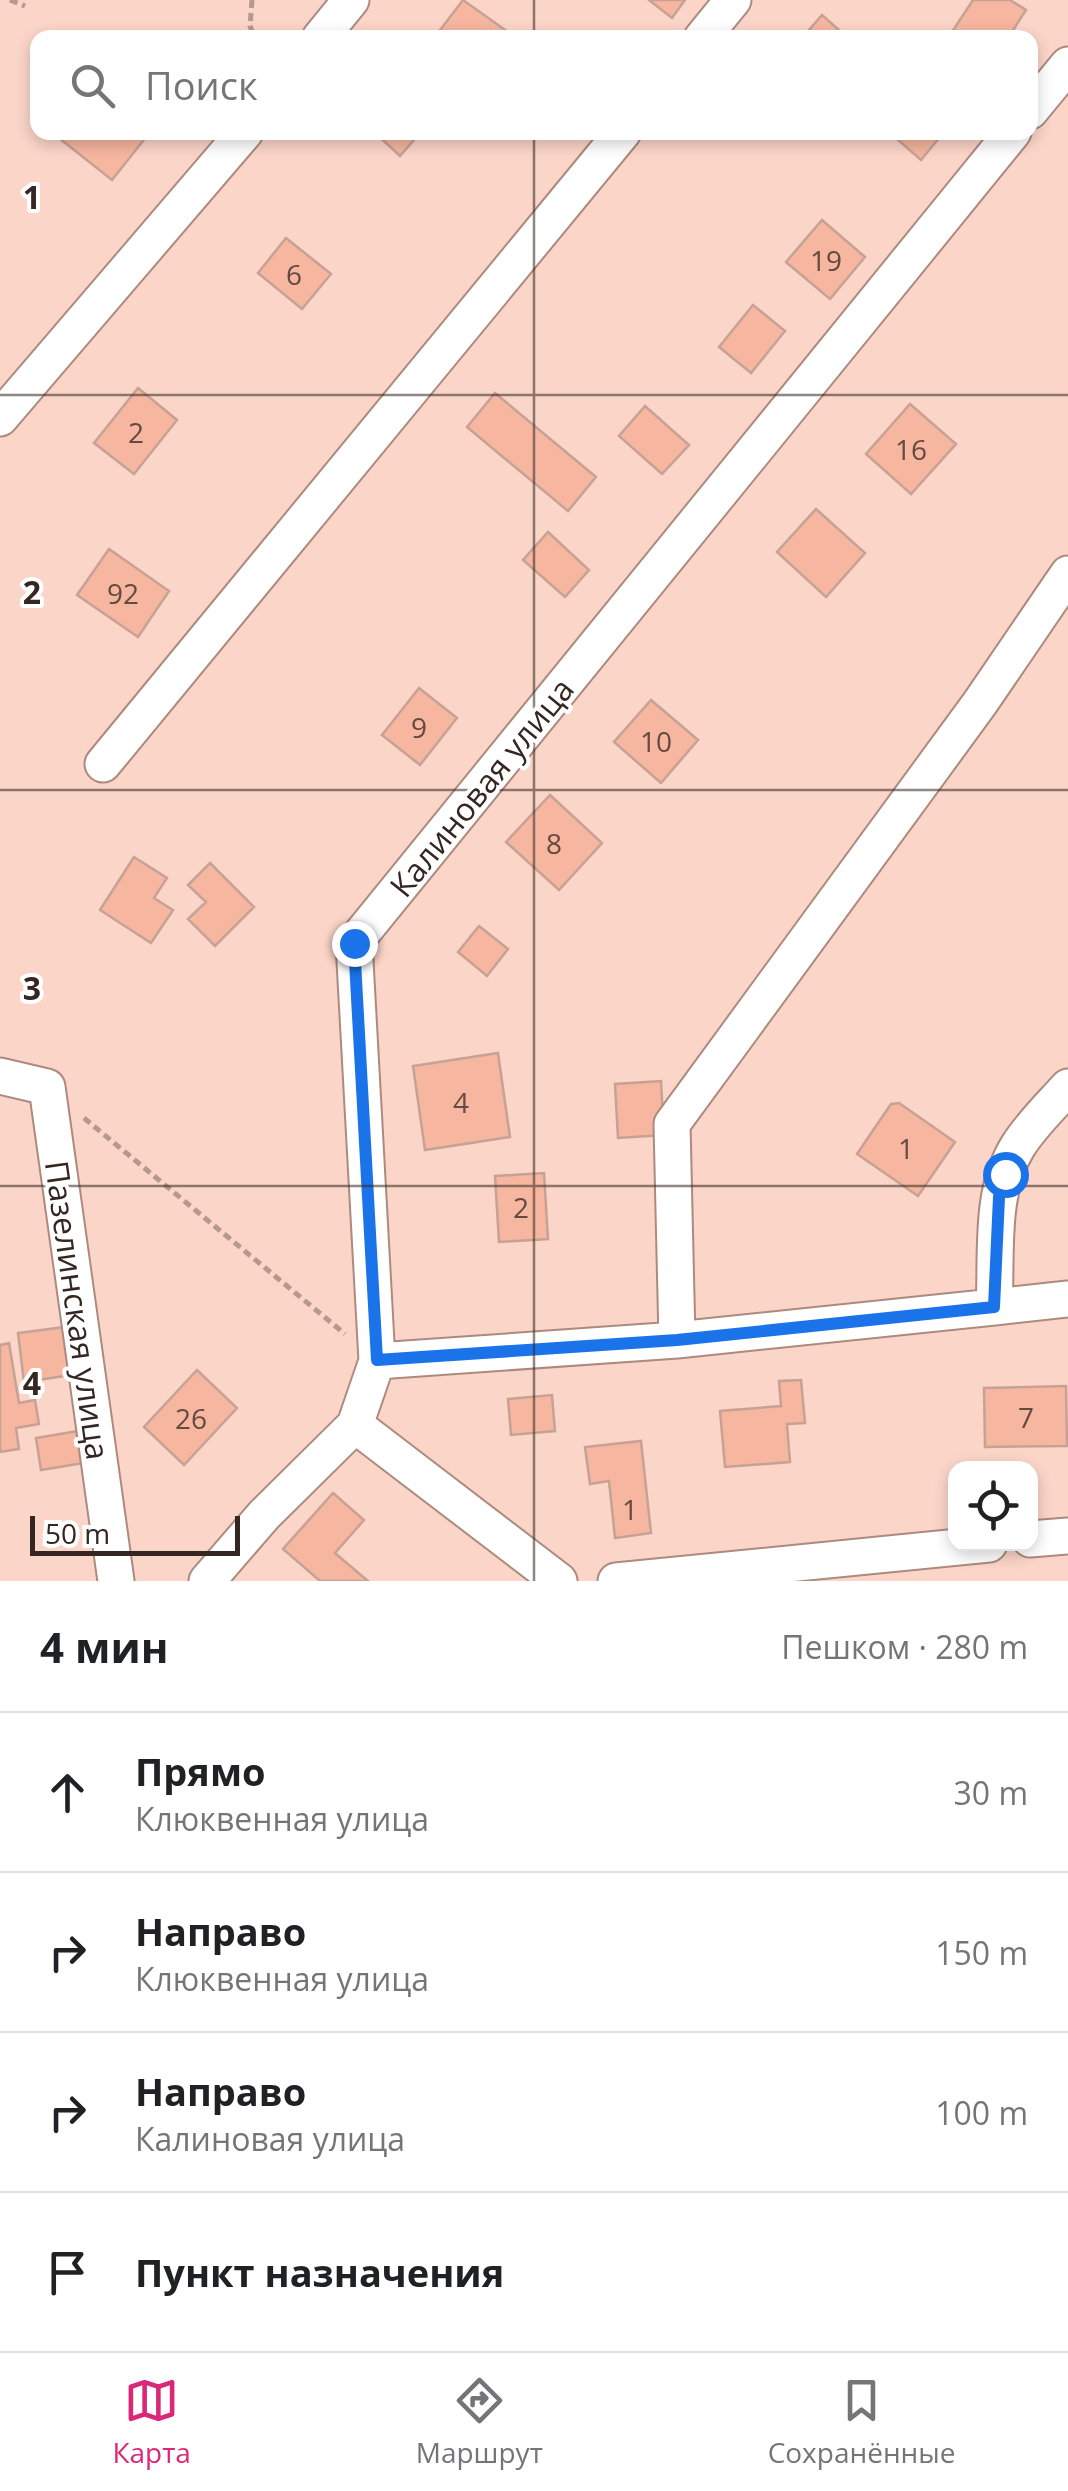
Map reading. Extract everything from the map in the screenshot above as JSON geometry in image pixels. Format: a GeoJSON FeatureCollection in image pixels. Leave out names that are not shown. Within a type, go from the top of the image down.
{"type":"FeatureCollection","features":[{"type":"Feature","properties":{"kind":"street"},"geometry":{"type":"LineString","coordinates":[[327,30],[351,0]]}},
{"type":"Feature","properties":{"kind":"street"},"geometry":{"type":"LineString","coordinates":[[709,30],[733,0]]}},
{"type":"Feature","properties":{"kind":"street"},"geometry":{"type":"LineString","coordinates":[[1038,101],[1068,65]]}},
{"type":"Feature","properties":{"kind":"street"},"geometry":{"type":"LineString","coordinates":[[0,418],[238,140]]}},
{"type":"Feature","properties":{"kind":"street"},"geometry":{"type":"LineString","coordinates":[[102,764],[617,140]]}},
{"type":"Feature","properties":{"kind":"street","name":"Калиновая улица"},"geometry":{"type":"LineString","coordinates":[[207,1581],[264,1515],[355,1425],[377,1360],[354,943],[1006,140]]}},
{"type":"Feature","properties":{"kind":"street"},"geometry":{"type":"LineString","coordinates":[[677,1340],[672,1124],[980,703],[1068,574]]}},
{"type":"Feature","properties":{"kind":"street"},"geometry":{"type":"LineString","coordinates":[[0,1076],[47,1087]]}},
{"type":"Feature","properties":{"kind":"street","name":"Пазелинская улица"},"geometry":{"type":"LineString","coordinates":[[47,1087],[116,1581]]}},
{"type":"Feature","properties":{"kind":"street"},"geometry":{"type":"LineString","coordinates":[[994,1307],[999,1197],[1005,1174],[1018,1147],[1068,1087]]}},
{"type":"Feature","properties":{"kind":"street"},"geometry":{"type":"LineString","coordinates":[[377,1360],[677,1340],[1068,1298]]}},
{"type":"Feature","properties":{"kind":"street"},"geometry":{"type":"LineString","coordinates":[[355,1425],[560,1581]]}},
{"type":"Feature","properties":{"kind":"street"},"geometry":{"type":"LineString","coordinates":[[1038,1538],[1068,1536]]}},
{"type":"Feature","properties":{"kind":"street"},"geometry":{"type":"LineString","coordinates":[[616,1581],[948,1548]]}},
{"type":"Feature","properties":{"kind":"path"},"geometry":{"type":"LineString","coordinates":[[10,0],[25,6]]}},
{"type":"Feature","properties":{"kind":"path"},"geometry":{"type":"LineString","coordinates":[[252,0],[252,30]]}},
{"type":"Feature","properties":{"kind":"path"},"geometry":{"type":"LineString","coordinates":[[47,1087],[377,1360]]}},
{"type":"Feature","properties":{"kind":"building"},"geometry":{"type":"Polygon","coordinates":[[[463,0],[505,30],[440,30],[463,0]]]}},
{"type":"Feature","properties":{"kind":"building"},"geometry":{"type":"Polygon","coordinates":[[[649,0],[685,0],[672,18],[649,0]]]}},
{"type":"Feature","properties":{"kind":"building"},"geometry":{"type":"Polygon","coordinates":[[[973,0],[1010,0],[1026,10],[1013,30],[953,30],[973,0]]]}},
{"type":"Feature","properties":{"kind":"building"},"geometry":{"type":"Polygon","coordinates":[[[822,15],[839,30],[809,30],[822,15]]]}},
{"type":"Feature","properties":{"kind":"building"},"geometry":{"type":"Polygon","coordinates":[[[62,140],[144,140],[112,180],[62,140]]]}},
{"type":"Feature","properties":{"kind":"building"},"geometry":{"type":"Polygon","coordinates":[[[383,140],[414,140],[400,156],[383,140]]]}},
{"type":"Feature","properties":{"kind":"building"},"geometry":{"type":"Polygon","coordinates":[[[898,140],[937,140],[921,160],[898,140]]]}},
{"type":"Feature","properties":{"kind":"building"},"geometry":{"type":"Polygon","coordinates":[[[822,220],[865,257],[830,299],[786,262],[822,220]]]}},
{"type":"Feature","properties":{"kind":"building"},"geometry":{"type":"Polygon","coordinates":[[[286,238],[331,274],[302,309],[258,273],[286,238]]]}},
{"type":"Feature","properties":{"kind":"building"},"geometry":{"type":"Polygon","coordinates":[[[753,305],[785,331],[751,373],[719,347],[753,305]]]}},
{"type":"Feature","properties":{"kind":"building"},"geometry":{"type":"Polygon","coordinates":[[[138,388],[177,420],[134,474],[94,443],[138,388]]]}},
{"type":"Feature","properties":{"kind":"building"},"geometry":{"type":"Polygon","coordinates":[[[495,393],[596,477],[568,511],[467,427],[495,393]]]}},
{"type":"Feature","properties":{"kind":"building"},"geometry":{"type":"Polygon","coordinates":[[[910,404],[956,444],[911,494],[866,454],[910,404]]]}},
{"type":"Feature","properties":{"kind":"building"},"geometry":{"type":"Polygon","coordinates":[[[645,406],[689,445],[662,474],[619,436],[645,406]]]}},
{"type":"Feature","properties":{"kind":"building"},"geometry":{"type":"Polygon","coordinates":[[[816,509],[865,553],[826,597],[777,552],[816,509]]]}},
{"type":"Feature","properties":{"kind":"building"},"geometry":{"type":"Polygon","coordinates":[[[548,532],[589,570],[565,597],[523,560],[548,532]]]}},
{"type":"Feature","properties":{"kind":"building"},"geometry":{"type":"Polygon","coordinates":[[[109,549],[169,591],[138,637],[77,595],[109,549]]]}},
{"type":"Feature","properties":{"kind":"building"},"geometry":{"type":"Polygon","coordinates":[[[419,688],[457,718],[420,765],[382,735],[419,688]]]}},
{"type":"Feature","properties":{"kind":"building"},"geometry":{"type":"Polygon","coordinates":[[[651,700],[698,740],[661,783],[614,742],[651,700]]]}},
{"type":"Feature","properties":{"kind":"building"},"geometry":{"type":"Polygon","coordinates":[[[550,795],[602,843],[559,890],[506,842],[550,795]]]}},
{"type":"Feature","properties":{"kind":"building"},"geometry":{"type":"Polygon","coordinates":[[[134,857],[167,878],[154,898],[173,910],[151,943],[100,910],[134,857]]]}},
{"type":"Feature","properties":{"kind":"building"},"geometry":{"type":"Polygon","coordinates":[[[210,863],[254,907],[215,946],[188,919],[206,902],[188,885],[210,863]]]}},
{"type":"Feature","properties":{"kind":"building"},"geometry":{"type":"Polygon","coordinates":[[[479,926],[508,949],[487,976],[458,952],[479,926]]]}},
{"type":"Feature","properties":{"kind":"building"},"geometry":{"type":"Polygon","coordinates":[[[498,1053],[510,1137],[425,1150],[413,1066],[498,1053]]]}},
{"type":"Feature","properties":{"kind":"building"},"geometry":{"type":"Polygon","coordinates":[[[661,1081],[664,1135],[618,1138],[615,1084],[661,1081]]]}},
{"type":"Feature","properties":{"kind":"building"},"geometry":{"type":"Polygon","coordinates":[[[899,1103],[955,1142],[918,1196],[857,1154],[891,1104],[899,1103]]]}},
{"type":"Feature","properties":{"kind":"building"},"geometry":{"type":"Polygon","coordinates":[[[544,1173],[548,1239],[499,1242],[495,1176],[544,1173]]]}},
{"type":"Feature","properties":{"kind":"building"},"geometry":{"type":"Polygon","coordinates":[[[65,1327],[72,1375],[24,1382],[18,1333],[65,1327]]]}},
{"type":"Feature","properties":{"kind":"building"},"geometry":{"type":"Polygon","coordinates":[[[9,1343],[19,1403],[35,1400],[39,1424],[16,1428],[19,1449],[0,1452],[0,1345],[9,1343]]]}},
{"type":"Feature","properties":{"kind":"building"},"geometry":{"type":"Polygon","coordinates":[[[197,1370],[237,1408],[184,1465],[144,1427],[197,1370]]]}},
{"type":"Feature","properties":{"kind":"building"},"geometry":{"type":"Polygon","coordinates":[[[801,1380],[805,1423],[787,1424],[790,1462],[725,1467],[720,1411],[781,1406],[779,1381],[801,1380]]]}},
{"type":"Feature","properties":{"kind":"building"},"geometry":{"type":"Polygon","coordinates":[[[1066,1386],[1067,1446],[985,1447],[984,1388],[1066,1386]]]}},
{"type":"Feature","properties":{"kind":"building"},"geometry":{"type":"Polygon","coordinates":[[[552,1395],[555,1431],[511,1435],[508,1399],[552,1395]]]}},
{"type":"Feature","properties":{"kind":"building"},"geometry":{"type":"Polygon","coordinates":[[[78,1431],[84,1463],[41,1470],[36,1438],[78,1431]]]}},
{"type":"Feature","properties":{"kind":"building"},"geometry":{"type":"Polygon","coordinates":[[[641,1441],[651,1533],[615,1538],[609,1481],[590,1484],[585,1447],[641,1441]]]}},
{"type":"Feature","properties":{"kind":"building"},"geometry":{"type":"Polygon","coordinates":[[[333,1493],[364,1520],[335,1553],[368,1581],[320,1581],[283,1549],[333,1493]]]}},
{"type":"Feature","properties":{"kind":"route"},"geometry":{"type":"LineString","coordinates":[[354,943],[377,1360],[677,1340],[994,1307],[999,1197],[1005,1174]]}}]}
